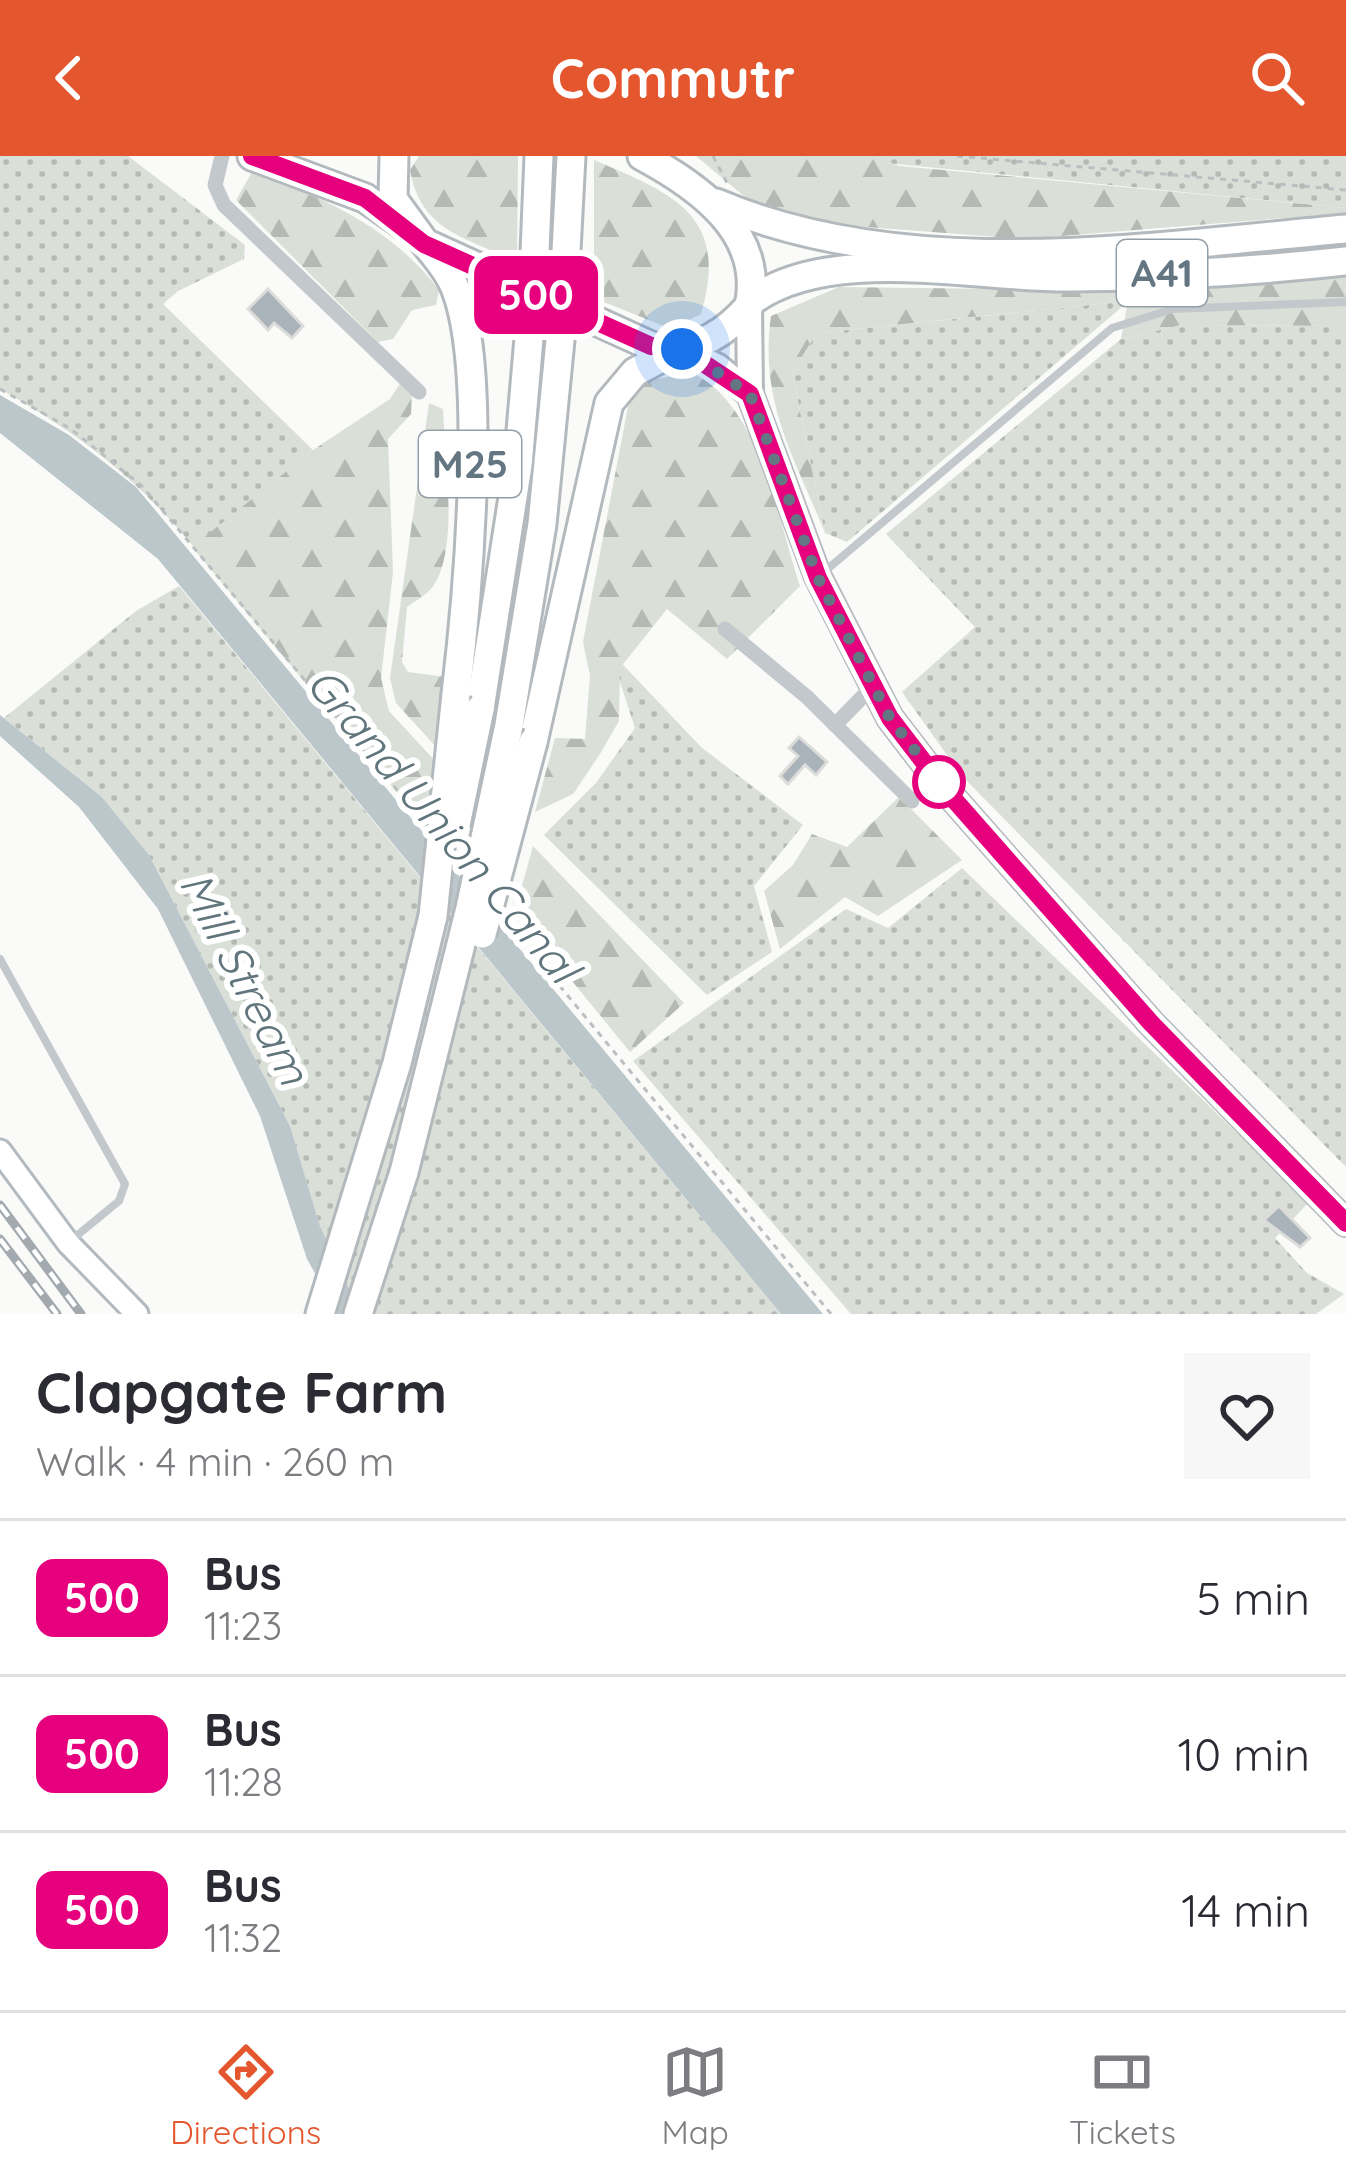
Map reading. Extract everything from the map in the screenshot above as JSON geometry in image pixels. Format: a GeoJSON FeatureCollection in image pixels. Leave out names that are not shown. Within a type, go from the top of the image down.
{"type":"FeatureCollection","features":[{"type":"Feature","properties":{"kind":"highway"},"geometry":{"type":"LineString","coordinates":[[252,156],[365,198],[418,237],[651,346],[680,349],[721,333],[750,304],[746,250],[707,199],[668,165],[642,156]]}},
{"type":"Feature","properties":{"kind":"highway"},"geometry":{"type":"LineString","coordinates":[[394,156],[393,199],[418,237]]}},
{"type":"Feature","properties":{"kind":"highway","name":"M25"},"geometry":{"type":"LineString","coordinates":[[320,1314],[397,1063],[433,916],[468,702],[518,465],[539,156]]}},
{"type":"Feature","properties":{"kind":"highway","name":"M25"},"geometry":{"type":"LineString","coordinates":[[404,1172],[470,908],[508,725],[542,524],[561,330],[571,156]]}},
{"type":"Feature","properties":{"kind":"highway","name":"A41"},"geometry":{"type":"LineString","coordinates":[[707,199],[781,230],[881,244],[980,250],[1154,246],[1346,229]]}},
{"type":"Feature","properties":{"kind":"highway","name":"M25"},"geometry":{"type":"LineString","coordinates":[[418,237],[459,298],[469,394],[468,702]]}},
{"type":"Feature","properties":{"kind":"highway","name":"A41"},"geometry":{"type":"LineString","coordinates":[[750,304],[780,284],[838,269],[1069,277],[1346,261]]}},
{"type":"Feature","properties":{"kind":"highway","name":"M25"},"geometry":{"type":"LineString","coordinates":[[358,1314],[404,1172],[444,1069],[533,742],[605,415],[634,372],[680,349]]}},
{"type":"Feature","properties":{"kind":"main road"},"geometry":{"type":"LineString","coordinates":[[750,304],[750,394],[818,578],[890,718],[990,841],[1151,1023],[1344,1218]]}},
{"type":"Feature","properties":{"kind":"main road"},"geometry":{"type":"LineString","coordinates":[[680,349],[750,394]]}},
{"type":"Feature","properties":{"kind":"street"},"geometry":{"type":"LineString","coordinates":[[222,156],[215,184],[224,206],[419,392]]}},
{"type":"Feature","properties":{"kind":"street"},"geometry":{"type":"LineString","coordinates":[[725,629],[835,725],[912,801]]}},
{"type":"Feature","properties":{"kind":"street"},"geometry":{"type":"LineString","coordinates":[[835,725],[874,685]]}},
{"type":"Feature","properties":{"kind":"street"},"geometry":{"type":"LineString","coordinates":[[0,1151],[68,1243],[137,1314]]}},
{"type":"Feature","properties":{"kind":"lane"},"geometry":{"type":"LineString","coordinates":[[818,578],[1112,328],[1173,309],[1346,302]]}},
{"type":"Feature","properties":{"kind":"lane"},"geometry":{"type":"LineString","coordinates":[[0,959],[125,1184],[106,1214],[68,1243]]}},
{"type":"Feature","properties":{"kind":"path"},"geometry":{"type":"LineString","coordinates":[[713,156],[713,164]]}},
{"type":"Feature","properties":{"kind":"path"},"geometry":{"type":"LineString","coordinates":[[957,156],[1346,190]]}},
{"type":"Feature","properties":{"kind":"path"},"geometry":{"type":"LineString","coordinates":[[0,389],[70,429],[142,486],[434,835]]}},
{"type":"Feature","properties":{"kind":"path"},"geometry":{"type":"LineString","coordinates":[[493,906],[831,1314]]}},
{"type":"Feature","properties":{"kind":"green space"},"geometry":{"type":"Polygon","coordinates":[[[0,156],[128,156],[245,245],[244,259],[178,291],[163,304],[313,450],[194,547],[105,459],[0,389],[0,156]]]}},
{"type":"Feature","properties":{"kind":"green space"},"geometry":{"type":"Polygon","coordinates":[[[419,156],[518,156],[517,262],[435,220],[416,191],[410,170],[419,156]]]}},
{"type":"Feature","properties":{"kind":"green space"},"geometry":{"type":"Polygon","coordinates":[[[696,156],[867,156],[900,166],[1346,208],[1346,213],[1024,239],[813,223],[751,202],[696,156]]]}},
{"type":"Feature","properties":{"kind":"green space"},"geometry":{"type":"Polygon","coordinates":[[[867,156],[1346,156],[1346,208],[876,162],[867,156]]]}},
{"type":"Feature","properties":{"kind":"green space"},"geometry":{"type":"Polygon","coordinates":[[[594,160],[671,198],[701,231],[708,253],[708,280],[701,314],[671,329],[594,298],[594,160]]]}},
{"type":"Feature","properties":{"kind":"green space"},"geometry":{"type":"Polygon","coordinates":[[[252,172],[331,204],[378,232],[439,290],[436,305],[412,310],[393,339],[378,342],[236,200],[252,172]]]}},
{"type":"Feature","properties":{"kind":"green space"},"geometry":{"type":"Polygon","coordinates":[[[1346,273],[1346,326],[1181,325],[1121,339],[1128,301],[817,333],[792,372],[825,533],[775,402],[770,375],[771,316],[839,287],[1145,291],[1346,273]]]}},
{"type":"Feature","properties":{"kind":"green space"},"geometry":{"type":"Polygon","coordinates":[[[1129,301],[847,542],[825,533],[792,372],[817,333],[1129,301]]]}},
{"type":"Feature","properties":{"kind":"green space"},"geometry":{"type":"Polygon","coordinates":[[[1181,325],[1346,326],[1346,1167],[962,776],[902,692],[975,627],[886,534],[1121,339],[1181,325]]]}},
{"type":"Feature","properties":{"kind":"green space"},"geometry":{"type":"Polygon","coordinates":[[[693,372],[717,390],[751,438],[800,586],[727,659],[667,609],[620,668],[619,721],[600,754],[573,794],[535,812],[555,738],[585,739],[590,676],[583,642],[631,391],[656,379],[693,372]]]}},
{"type":"Feature","properties":{"kind":"green space"},"geometry":{"type":"Polygon","coordinates":[[[401,382],[412,394],[411,414],[388,439],[393,572],[381,678],[389,711],[436,762],[426,827],[192,547],[313,450],[390,399],[401,382]]]}},
{"type":"Feature","properties":{"kind":"green space"},"geometry":{"type":"Polygon","coordinates":[[[429,403],[443,409],[448,529],[440,574],[430,590],[407,607],[402,662],[408,672],[445,677],[437,748],[396,703],[390,678],[429,403]]]}},
{"type":"Feature","properties":{"kind":"green space"},"geometry":{"type":"Polygon","coordinates":[[[179,586],[781,1314],[361,1314],[320,1226],[290,1126],[149,855],[102,797],[4,718],[136,611],[179,586]]]}},
{"type":"Feature","properties":{"kind":"green space"},"geometry":{"type":"Polygon","coordinates":[[[610,651],[701,747],[803,825],[754,886],[772,952],[707,995],[544,835],[596,783],[635,728],[610,651]]]}},
{"type":"Feature","properties":{"kind":"green space"},"geometry":{"type":"Polygon","coordinates":[[[899,797],[962,860],[878,916],[845,897],[780,949],[764,891],[793,865],[812,834],[847,847],[899,797]]]}},
{"type":"Feature","properties":{"kind":"green space"},"geometry":{"type":"Polygon","coordinates":[[[533,846],[684,1003],[630,1052],[515,911],[533,846]]]}},
{"type":"Feature","properties":{"kind":"green space"},"geometry":{"type":"Polygon","coordinates":[[[962,868],[1309,1202],[1275,1238],[1307,1273],[1344,1294],[1316,1314],[851,1314],[633,1061],[846,909],[888,928],[962,868]]]}},
{"type":"Feature","properties":{"kind":"shaded area"},"geometry":{"type":"Polygon","coordinates":[[[0,395],[69,435],[136,487],[823,1314],[781,1314],[158,559],[0,433],[0,395]]]}},
{"type":"Feature","properties":{"kind":"shaded area"},"geometry":{"type":"Polygon","coordinates":[[[0,715],[102,797],[149,855],[290,1126],[320,1226],[361,1314],[338,1314],[307,1259],[260,1116],[158,909],[79,807],[0,736],[0,715]]]}},
{"type":"Feature","properties":{"kind":"building"},"geometry":{"type":"Polygon","coordinates":[[[268,289],[303,326],[292,338],[274,323],[268,330],[248,309],[268,289]]]}},
{"type":"Feature","properties":{"kind":"building"},"geometry":{"type":"Polygon","coordinates":[[[799,737],[827,762],[816,775],[805,765],[788,784],[780,776],[798,756],[789,748],[799,737]]]}},
{"type":"Feature","properties":{"kind":"building"},"geometry":{"type":"Polygon","coordinates":[[[1279,1206],[1310,1238],[1300,1247],[1264,1220],[1279,1206]]]}},
{"type":"Feature","properties":{"kind":"railway"},"geometry":{"type":"LineString","coordinates":[[0,1205],[81,1314]]}},
{"type":"Feature","properties":{"kind":"railway"},"geometry":{"type":"LineString","coordinates":[[0,1239],[57,1314]]}},
{"type":"Feature","properties":{"kind":"bus line","name":"500"},"geometry":{"type":"LineString","coordinates":[[252,156],[365,198],[424,244],[651,346],[682,349],[718,368],[750,394],[818,578],[890,718],[943,787],[1151,1023],[1346,1223]]}},
{"type":"Feature","properties":{"kind":"route"},"geometry":{"type":"LineString","coordinates":[[682,349],[718,368],[750,394],[818,578],[890,718],[943,787],[939,782]]}},
{"type":"Feature","properties":{"kind":"water label","name":"Grand Union Canal"},"geometry":{"type":"Point","coordinates":[443,825]}},
{"type":"Feature","properties":{"kind":"water label","name":"Mill Stream"},"geometry":{"type":"Point","coordinates":[245,978]}}]}
